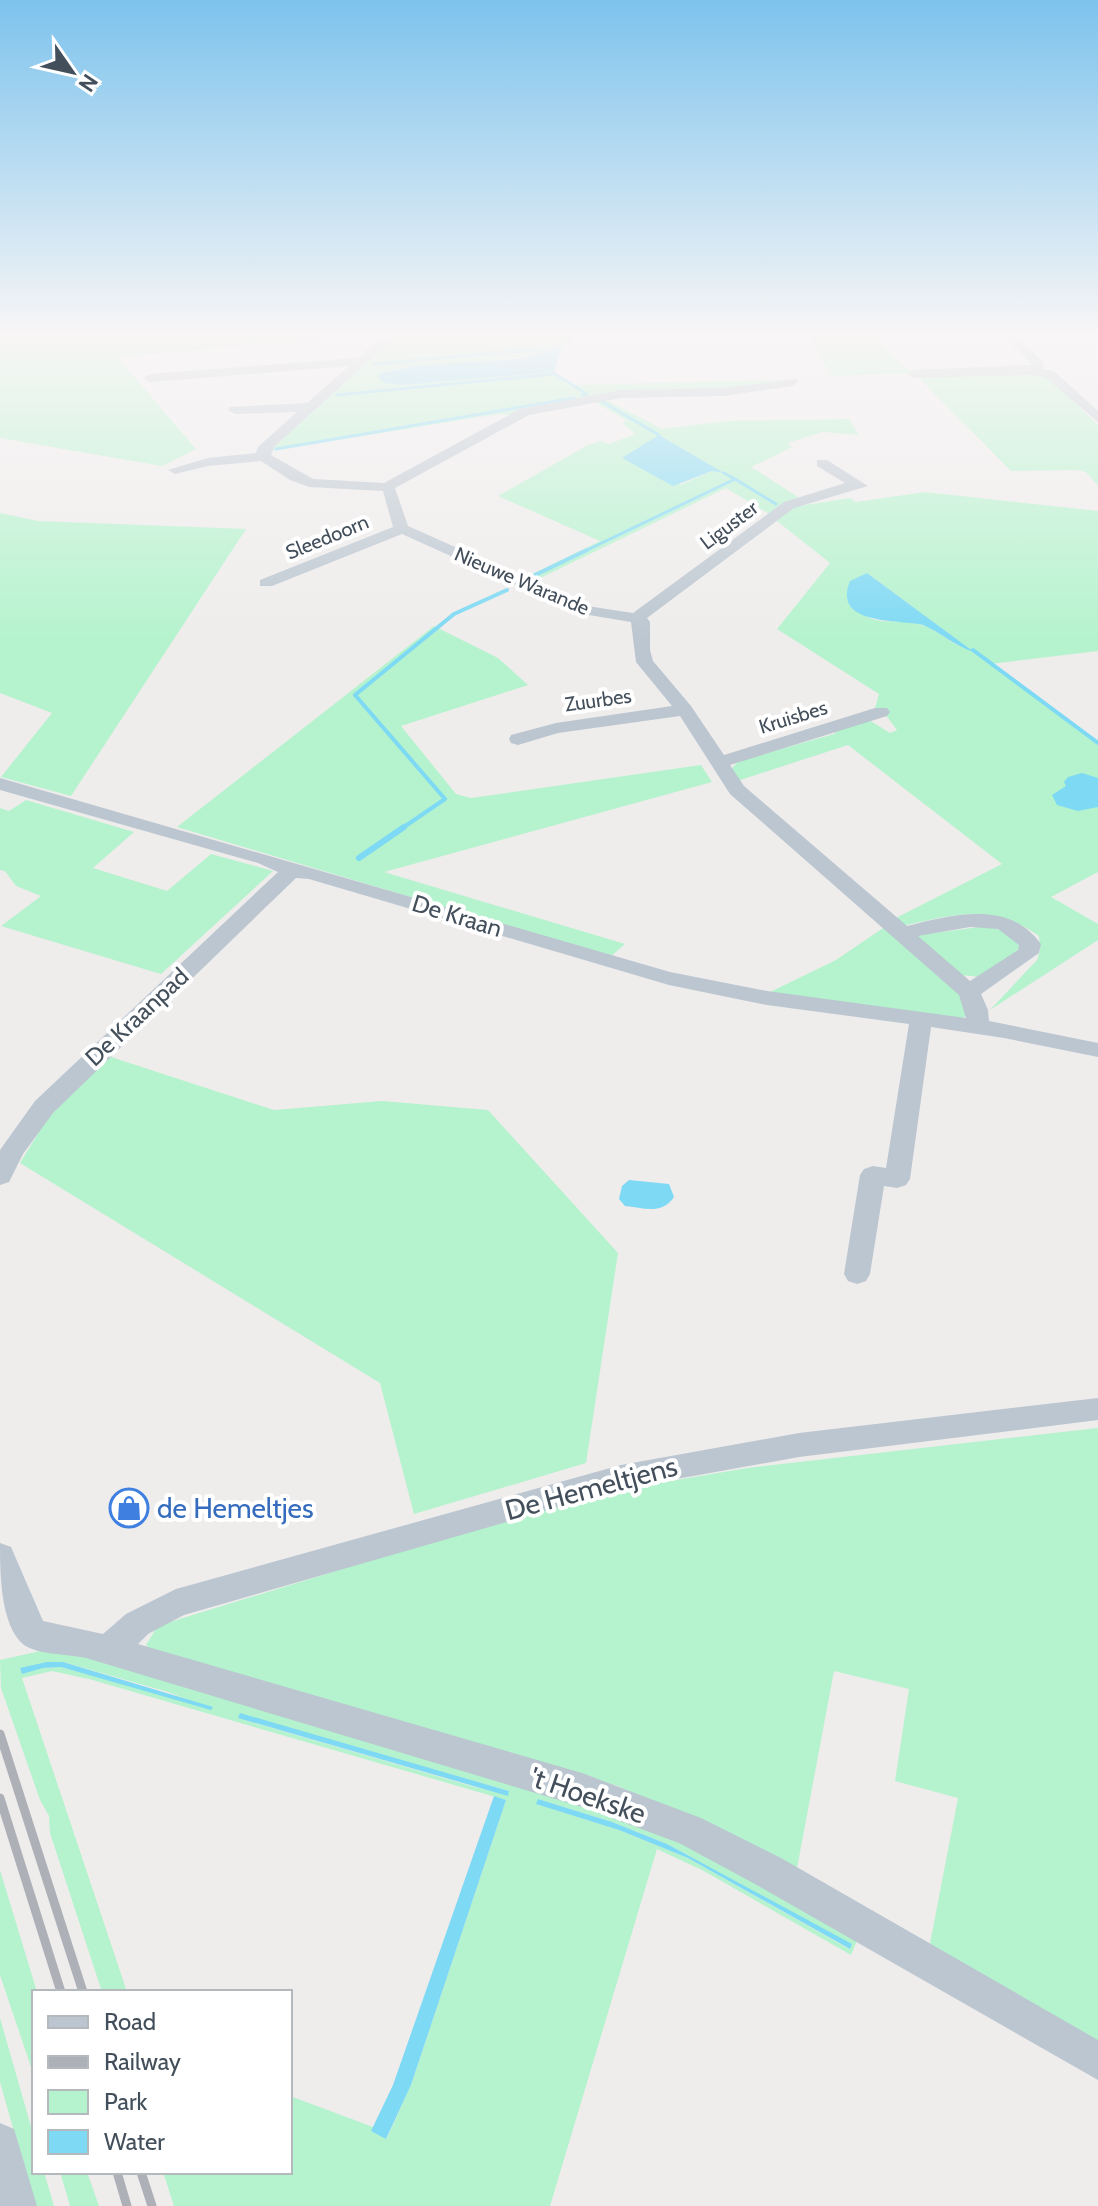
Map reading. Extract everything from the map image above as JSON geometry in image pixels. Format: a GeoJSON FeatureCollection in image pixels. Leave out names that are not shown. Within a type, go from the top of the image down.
{"type":"FeatureCollection","features":[{"type":"Feature","properties":{"kind":"street"},"geometry":{"type":"LineString","coordinates":[[264,457],[263,450],[278,436]]}},
{"type":"Feature","properties":{"kind":"street"},"geometry":{"type":"LineString","coordinates":[[175,470],[208,462],[264,457],[315,485],[336,489],[387,487],[481,436]]}},
{"type":"Feature","properties":{"kind":"street","name":"Liguster"},"geometry":{"type":"LineString","coordinates":[[636,618],[789,505],[863,487],[822,463]]}},
{"type":"Feature","properties":{"kind":"street"},"geometry":{"type":"LineString","coordinates":[[387,487],[392,492],[397,520],[402,529]]}},
{"type":"Feature","properties":{"kind":"street","name":"Sleedoorn"},"geometry":{"type":"LineString","coordinates":[[266,583],[402,529]]}},
{"type":"Feature","properties":{"kind":"street","name":"Nieuwe Warande"},"geometry":{"type":"LineString","coordinates":[[402,529],[583,610],[636,618]]}},
{"type":"Feature","properties":{"kind":"street"},"geometry":{"type":"LineString","coordinates":[[636,618],[642,622],[644,630],[641,650],[645,662],[685,710],[718,763],[751,806],[969,992],[977,1010],[978,1027]]}},
{"type":"Feature","properties":{"kind":"street","name":"Zuurbes"},"geometry":{"type":"LineString","coordinates":[[518,739],[556,728],[685,710]]}},
{"type":"Feature","properties":{"kind":"street","name":"Kruisbes"},"geometry":{"type":"LineString","coordinates":[[718,763],[881,712]]}},
{"type":"Feature","properties":{"kind":"street","name":"De Kraan"},"geometry":{"type":"LineString","coordinates":[[0,784],[265,859],[291,871],[321,875],[610,961],[718,989],[978,1027],[1098,1050]]}},
{"type":"Feature","properties":{"kind":"street","name":"De Kraanpad"},"geometry":{"type":"LineString","coordinates":[[0,1176],[12,1151],[44,1107],[291,871]]}},
{"type":"Feature","properties":{"kind":"street"},"geometry":{"type":"LineString","coordinates":[[902,934],[947,923],[988,921],[1025,936],[1030,944],[1028,953],[969,992]]}},
{"type":"Feature","properties":{"kind":"street"},"geometry":{"type":"LineString","coordinates":[[857,1274],[873,1175],[897,1179],[921,1019]]}},
{"type":"Feature","properties":{"kind":"street","name":"De Hemeltjens"},"geometry":{"type":"LineString","coordinates":[[108,1650],[137,1624],[176,1603],[621,1477],[811,1442],[1098,1409]]}},
{"type":"Feature","properties":{"kind":"street","name":"'t Hoekske"},"geometry":{"type":"LineString","coordinates":[[0,1556],[25,1622],[34,1634],[108,1650],[582,1790],[689,1830],[768,1871],[1098,2061]]}},
{"type":"Feature","properties":{"kind":"street"},"geometry":{"type":"LineString","coordinates":[[0,2143],[17,2206]]}},
{"type":"Feature","properties":{"kind":"green space"},"geometry":{"type":"Polygon","coordinates":[[[185,436],[196,449],[162,466],[0,438],[185,436]]]}},
{"type":"Feature","properties":{"kind":"green space"},"geometry":{"type":"Polygon","coordinates":[[[286,436],[363,436],[270,451],[286,436]]]}},
{"type":"Feature","properties":{"kind":"green space"},"geometry":{"type":"Polygon","coordinates":[[[631,436],[658,436],[654,440],[680,485],[712,471],[722,472],[661,436],[810,436],[787,443],[792,447],[751,467],[798,497],[771,515],[726,488],[532,582],[524,578],[600,541],[498,496],[588,445],[601,441],[609,444],[631,436]]]}},
{"type":"Feature","properties":{"kind":"green space"},"geometry":{"type":"Polygon","coordinates":[[[976,436],[1098,436],[1098,486],[1086,472],[1076,470],[1011,471],[976,436]]]}},
{"type":"Feature","properties":{"kind":"green space"},"geometry":{"type":"Polygon","coordinates":[[[925,492],[1098,511],[1098,651],[990,664],[1098,745],[1098,872],[1051,897],[1098,924],[1098,940],[990,1010],[1037,960],[1039,936],[1022,925],[989,915],[956,915],[902,926],[894,919],[1002,864],[848,745],[737,781],[730,770],[739,761],[834,734],[869,720],[890,733],[897,730],[885,714],[875,708],[879,694],[777,629],[830,563],[777,521],[793,507],[850,498],[856,502],[925,492]],[[867,573],[847,599],[875,620],[921,625],[971,650],[867,573]]]}},
{"type":"Feature","properties":{"kind":"green space"},"geometry":{"type":"Polygon","coordinates":[[[0,513],[38,521],[246,529],[71,796],[1,777],[52,713],[0,693],[0,513]]]}},
{"type":"Feature","properties":{"kind":"green space"},"geometry":{"type":"Polygon","coordinates":[[[434,626],[498,658],[528,685],[401,726],[456,794],[471,798],[701,765],[712,782],[384,872],[625,944],[610,957],[177,827],[434,626]]]}},
{"type":"Feature","properties":{"kind":"green space"},"geometry":{"type":"Polygon","coordinates":[[[26,800],[134,832],[93,868],[167,891],[211,854],[273,871],[161,974],[1,926],[41,896],[16,886],[5,871],[0,870],[0,808],[9,811],[26,800]]]}},
{"type":"Feature","properties":{"kind":"green space"},"geometry":{"type":"Polygon","coordinates":[[[987,926],[1012,934],[1020,943],[1018,950],[980,977],[961,975],[917,939],[919,935],[987,926]]]}},
{"type":"Feature","properties":{"kind":"green space"},"geometry":{"type":"Polygon","coordinates":[[[883,928],[950,985],[961,997],[968,1014],[963,1018],[766,994],[836,960],[883,928]]]}},
{"type":"Feature","properties":{"kind":"green space"},"geometry":{"type":"Polygon","coordinates":[[[108,1056],[274,1110],[382,1101],[488,1110],[618,1253],[586,1463],[414,1514],[380,1383],[20,1163],[47,1119],[108,1056]]]}},
{"type":"Feature","properties":{"kind":"green space"},"geometry":{"type":"Polygon","coordinates":[[[1098,1428],[1098,2048],[928,1954],[958,1798],[895,1781],[909,1689],[834,1671],[795,1879],[674,1812],[618,1786],[155,1654],[146,1645],[157,1627],[170,1622],[576,1497],[747,1468],[1098,1428]]]}},
{"type":"Feature","properties":{"kind":"green space"},"geometry":{"type":"Polygon","coordinates":[[[45,1650],[69,1651],[633,1818],[859,1936],[851,1955],[704,1871],[657,1849],[550,2206],[174,2206],[164,2174],[292,2174],[292,2097],[373,2127],[372,2131],[387,2138],[411,2085],[506,1800],[89,1679],[52,1671],[22,1678],[126,1990],[101,1990],[50,1833],[49,1816],[40,1800],[1,1688],[0,1660],[45,1650]],[[63,1662],[22,1674],[61,1667],[212,1709],[168,1692],[63,1662]],[[238,1718],[471,1786],[507,1795],[509,1791],[321,1737],[238,1718]],[[538,1799],[537,1804],[619,1830],[688,1858],[849,1949],[852,1945],[667,1844],[612,1822],[538,1799]]]}},
{"type":"Feature","properties":{"kind":"green space"},"geometry":{"type":"Polygon","coordinates":[[[0,1870],[36,1990],[32,1990],[32,2070],[0,1975],[0,1870]]]}},
{"type":"Feature","properties":{"kind":"green space"},"geometry":{"type":"Polygon","coordinates":[[[0,2018],[32,2130],[32,2174],[45,2174],[54,2206],[35,2206],[0,2082],[0,2018]]]}},
{"type":"Feature","properties":{"kind":"green space"},"geometry":{"type":"Polygon","coordinates":[[[61,2174],[88,2174],[99,2206],[70,2206],[61,2174]]]}},
{"type":"Feature","properties":{"kind":"water"},"geometry":{"type":"Polygon","coordinates":[[[661,436],[724,473],[712,471],[673,486],[622,458],[661,436]]]}},
{"type":"Feature","properties":{"kind":"water"},"geometry":{"type":"Polygon","coordinates":[[[867,573],[974,652],[923,625],[860,614],[851,606],[847,596],[850,581],[867,573]]]}},
{"type":"Feature","properties":{"kind":"water"},"geometry":{"type":"Polygon","coordinates":[[[1082,773],[1098,778],[1098,807],[1078,811],[1057,805],[1052,795],[1066,786],[1064,782],[1068,777],[1082,773]]]}},
{"type":"Feature","properties":{"kind":"water"},"geometry":{"type":"Polygon","coordinates":[[[629,1180],[669,1184],[674,1197],[658,1208],[625,1206],[619,1199],[622,1186],[629,1180]]]}},
{"type":"Feature","properties":{"kind":"water"},"geometry":{"type":"Polygon","coordinates":[[[63,1662],[213,1707],[211,1710],[61,1667],[22,1674],[20,1668],[63,1662]]]}},
{"type":"Feature","properties":{"kind":"water"},"geometry":{"type":"Polygon","coordinates":[[[240,1713],[509,1791],[508,1796],[238,1718],[240,1713]]]}},
{"type":"Feature","properties":{"kind":"water"},"geometry":{"type":"Polygon","coordinates":[[[494,1796],[506,1800],[411,2085],[386,2139],[371,2131],[393,2085],[494,1796]]]}},
{"type":"Feature","properties":{"kind":"water"},"geometry":{"type":"Polygon","coordinates":[[[538,1799],[612,1822],[667,1844],[852,1944],[850,1949],[688,1858],[619,1830],[536,1804],[538,1799]]]}},
{"type":"Feature","properties":{"kind":"waterway"},"geometry":{"type":"LineString","coordinates":[[276,449],[352,436]]}},
{"type":"Feature","properties":{"kind":"waterway"},"geometry":{"type":"LineString","coordinates":[[724,473],[735,479]]}},
{"type":"Feature","properties":{"kind":"waterway"},"geometry":{"type":"LineString","coordinates":[[583,552],[735,479]]}},
{"type":"Feature","properties":{"kind":"waterway"},"geometry":{"type":"LineString","coordinates":[[735,479],[776,504]]}},
{"type":"Feature","properties":{"kind":"waterway"},"geometry":{"type":"LineString","coordinates":[[533,576],[587,550]]}},
{"type":"Feature","properties":{"kind":"waterway"},"geometry":{"type":"LineString","coordinates":[[401,829],[445,799],[355,695],[454,614],[507,590]]}},
{"type":"Feature","properties":{"kind":"waterway"},"geometry":{"type":"LineString","coordinates":[[973,650],[1098,743]]}},
{"type":"Feature","properties":{"kind":"waterway"},"geometry":{"type":"LineString","coordinates":[[359,858],[404,827]]}},
{"type":"Feature","properties":{"kind":"railway"},"geometry":{"type":"LineString","coordinates":[[0,1734],[82,1990]]}},
{"type":"Feature","properties":{"kind":"railway"},"geometry":{"type":"LineString","coordinates":[[0,1798],[60,1990]]}},
{"type":"Feature","properties":{"kind":"railway"},"geometry":{"type":"LineString","coordinates":[[118,2174],[127,2206]]}},
{"type":"Feature","properties":{"kind":"railway"},"geometry":{"type":"LineString","coordinates":[[142,2174],[152,2206]]}},
{"type":"Feature","properties":{"kind":"place","name":"de Hemeltjes"},"geometry":{"type":"Point","coordinates":[129,1508]}}]}
